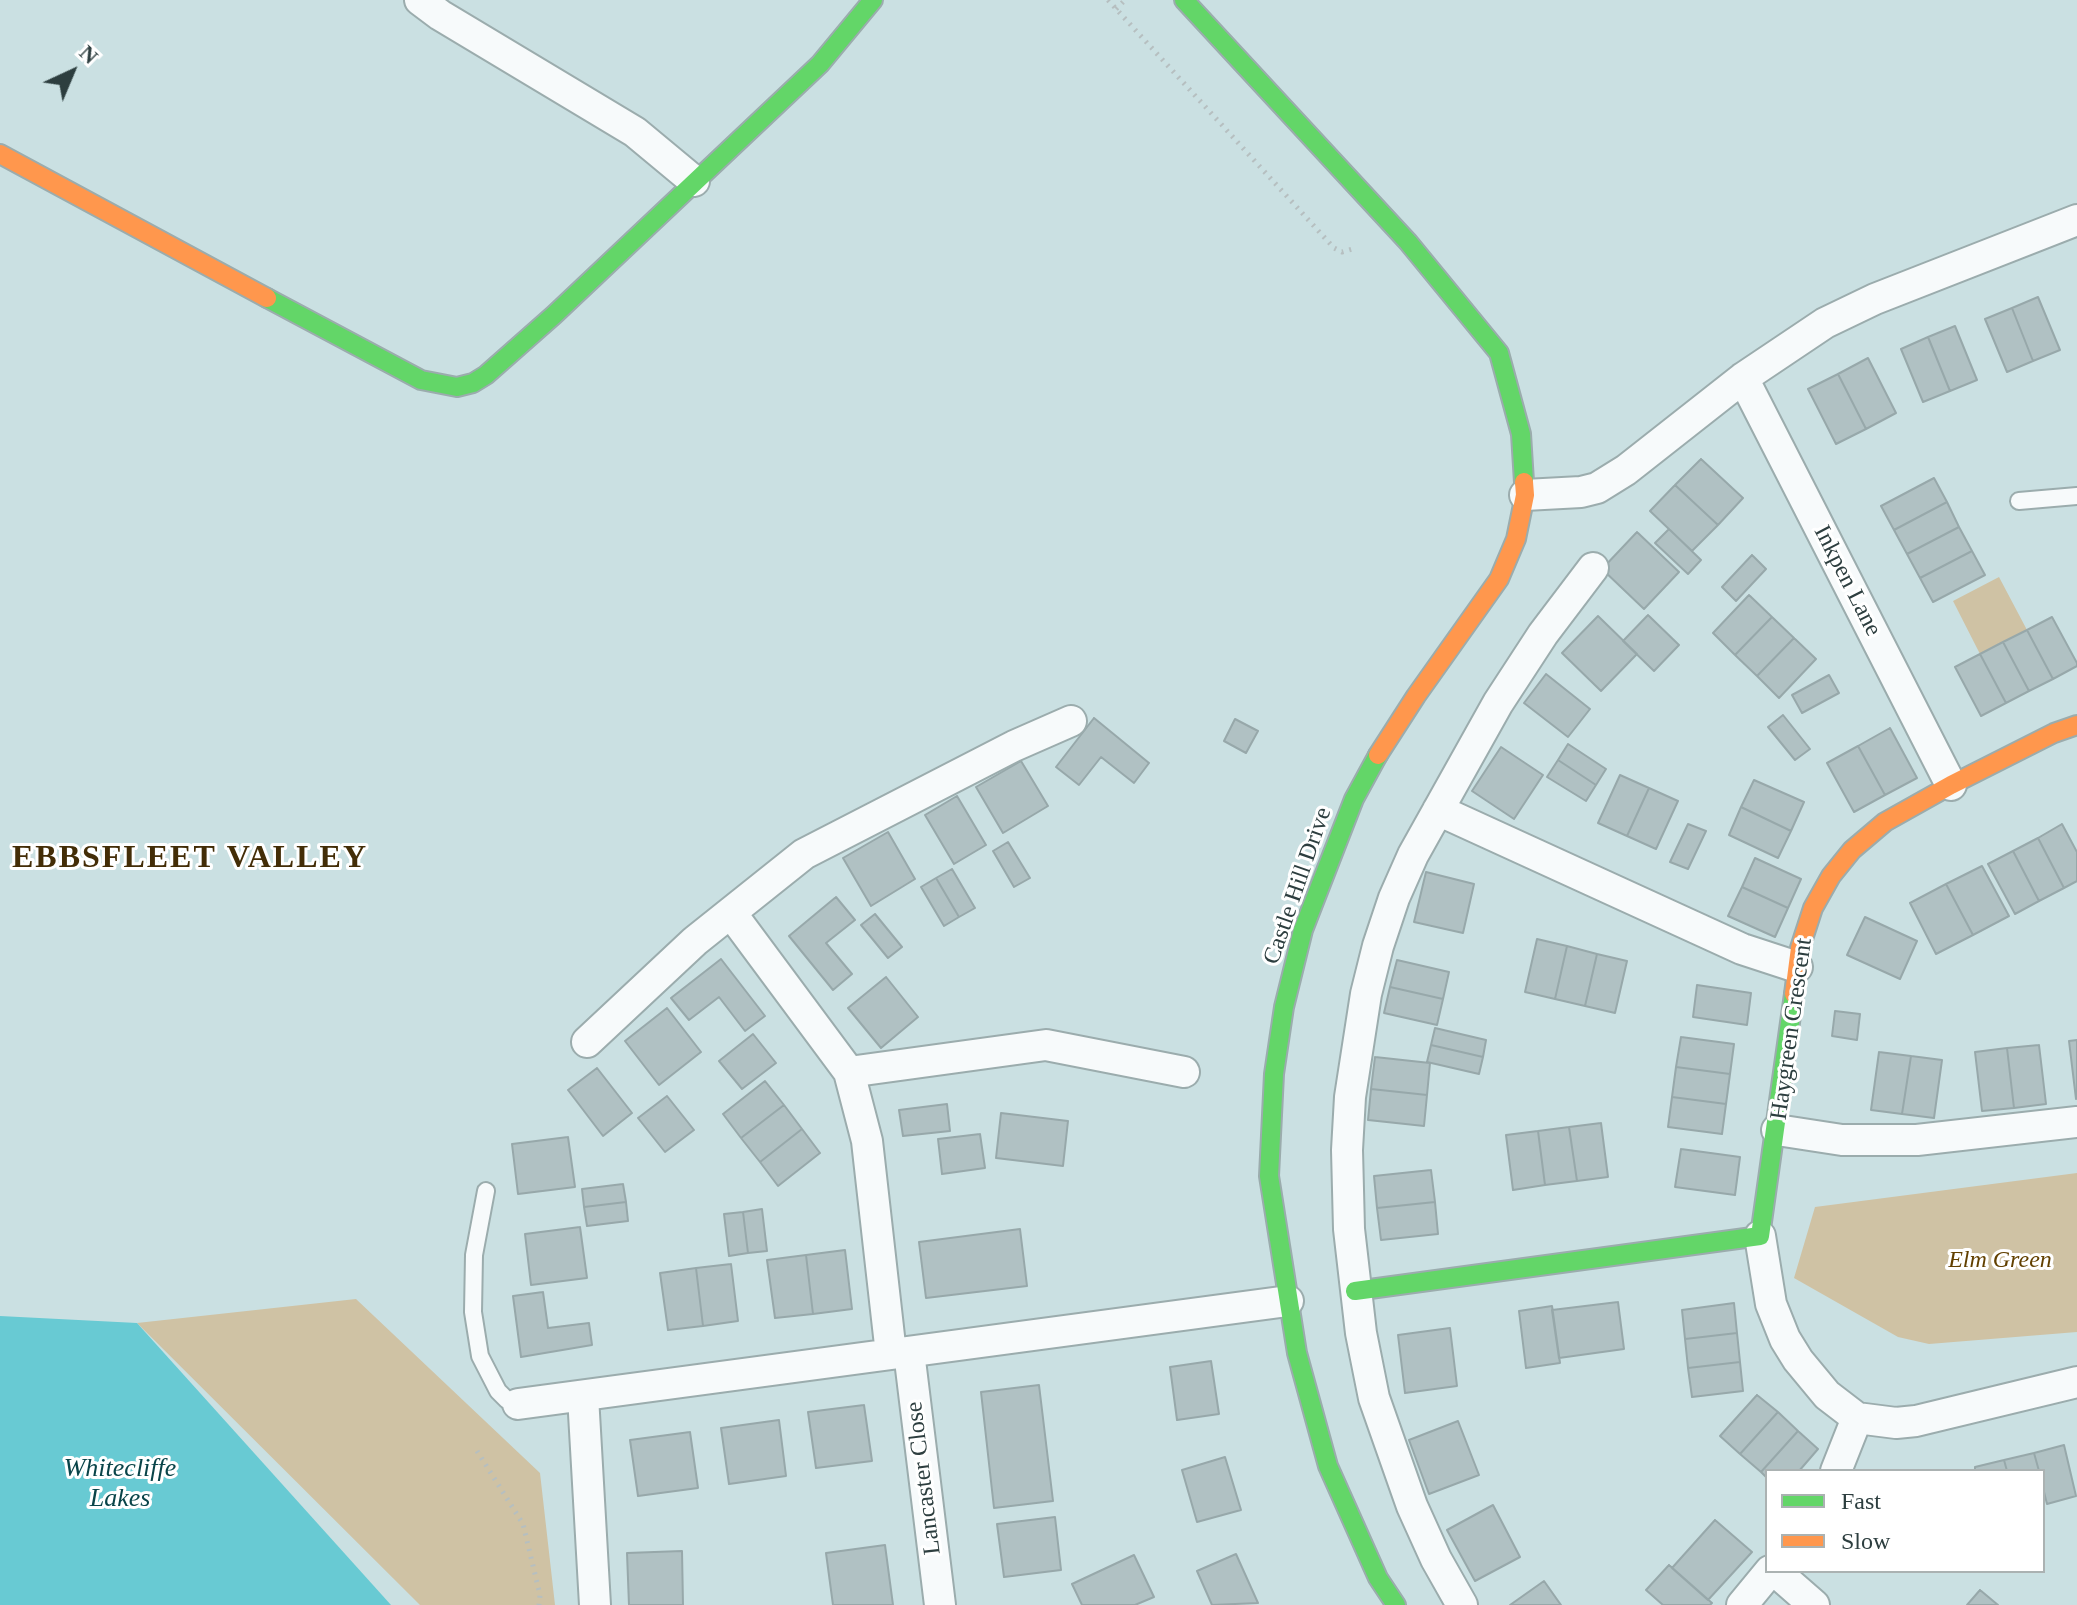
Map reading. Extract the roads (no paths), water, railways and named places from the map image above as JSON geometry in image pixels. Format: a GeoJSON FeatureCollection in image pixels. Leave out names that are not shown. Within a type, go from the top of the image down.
{"type":"FeatureCollection","features":[{"type":"Feature","properties":{"kind":"street"},"geometry":{"type":"LineString","coordinates":[[420,0],[635,132],[694,181]]}},
{"type":"Feature","properties":{"kind":"street"},"geometry":{"type":"LineString","coordinates":[[0,154],[421,380],[457,387],[473,383],[486,375],[554,315],[820,64],[873,0]]}},
{"type":"Feature","properties":{"kind":"street","name":"Castle Hill Drive"},"geometry":{"type":"LineString","coordinates":[[1184,0],[1408,242],[1499,353],[1521,434],[1525,495],[1516,539],[1499,579],[1378,755],[1354,799],[1303,930],[1284,1007],[1274,1074],[1269,1176],[1297,1353],[1328,1466],[1378,1578],[1396,1605]]}},
{"type":"Feature","properties":{"kind":"street"},"geometry":{"type":"LineString","coordinates":[[1525,495],[1581,492],[1604,484],[1743,378],[1825,323],[1851,309],[2077,220]]}},
{"type":"Feature","properties":{"kind":"street","name":"Inkpen Lane"},"geometry":{"type":"LineString","coordinates":[[1743,378],[1951,785]]}},
{"type":"Feature","properties":{"kind":"street"},"geometry":{"type":"LineString","coordinates":[[1462,1605],[1436,1559],[1395,1463],[1374,1398],[1355,1291],[1348,1216],[1350,1097],[1378,946],[1413,855],[1498,703],[1543,634],[1593,568]]}},
{"type":"Feature","properties":{"kind":"street"},"geometry":{"type":"LineString","coordinates":[[587,1042],[695,941],[804,854],[1014,746],[1071,721]]}},
{"type":"Feature","properties":{"kind":"street","name":"Haygreen Crescent"},"geometry":{"type":"LineString","coordinates":[[2077,725],[2054,733],[1951,785],[1885,822],[1842,861],[1813,908],[1805,928],[1797,967],[1777,1130],[1842,1140],[1903,1140],[2077,1122]]}},
{"type":"Feature","properties":{"kind":"street"},"geometry":{"type":"LineString","coordinates":[[1438,810],[1742,949],[1797,967]]}},
{"type":"Feature","properties":{"kind":"street"},"geometry":{"type":"LineString","coordinates":[[731,913],[849,1072],[1046,1045],[1184,1072]]}},
{"type":"Feature","properties":{"kind":"street","name":"Lancaster Close"},"geometry":{"type":"LineString","coordinates":[[849,1072],[867,1141],[940,1605]]}},
{"type":"Feature","properties":{"kind":"street"},"geometry":{"type":"LineString","coordinates":[[1777,1130],[1760,1236],[1771,1304],[1785,1339],[1819,1386],[1838,1405],[1857,1418],[1896,1423],[1916,1421],[2077,1382]]}},
{"type":"Feature","properties":{"kind":"street"},"geometry":{"type":"LineString","coordinates":[[1355,1291],[1760,1236]]}},
{"type":"Feature","properties":{"kind":"street"},"geometry":{"type":"LineString","coordinates":[[518,1404],[1288,1301]]}},
{"type":"Feature","properties":{"kind":"street"},"geometry":{"type":"LineString","coordinates":[[583,1396],[595,1605]]}},
{"type":"Feature","properties":{"kind":"street"},"geometry":{"type":"LineString","coordinates":[[1837,1469],[1857,1418]]}},
{"type":"Feature","properties":{"kind":"street"},"geometry":{"type":"LineString","coordinates":[[1742,1605],[1771,1573]]}},
{"type":"Feature","properties":{"kind":"street"},"geometry":{"type":"LineString","coordinates":[[1775,1573],[1814,1605]]}},
{"type":"Feature","properties":{"kind":"lane"},"geometry":{"type":"LineString","coordinates":[[2019,501],[2077,496]]}},
{"type":"Feature","properties":{"kind":"lane"},"geometry":{"type":"LineString","coordinates":[[486,1191],[474,1255],[473,1312],[480,1356],[498,1391],[507,1400],[518,1404]]}},
{"type":"Feature","properties":{"kind":"water","name":"Whitecliffe Lakes"},"geometry":{"type":"Polygon","coordinates":[[[0,1316],[137,1323],[391,1605],[0,1605],[0,1316]]]}},
{"type":"Feature","properties":{"kind":"district","name":"EBBSFLEET VALLEY"},"geometry":{"type":"Point","coordinates":[190,859]}},
{"type":"Feature","properties":{"kind":"park label","name":"Elm Green"},"geometry":{"type":"Point","coordinates":[2000,1261]}}]}
